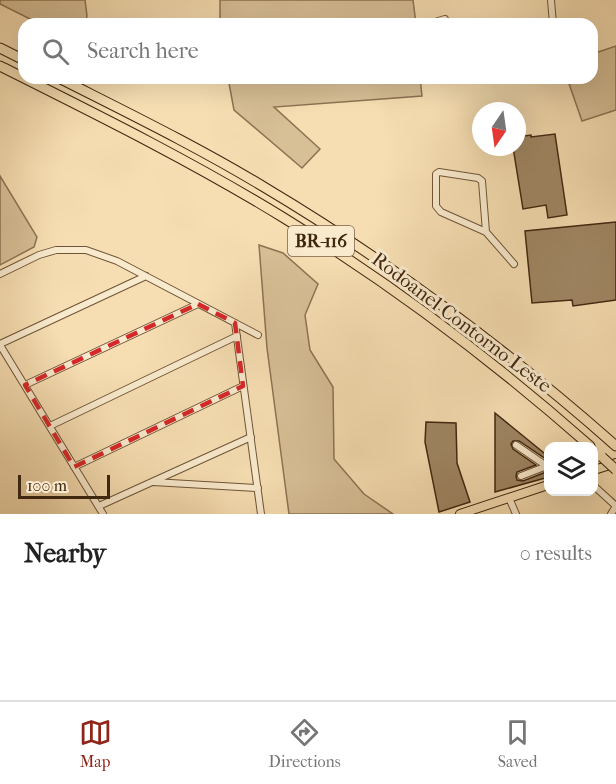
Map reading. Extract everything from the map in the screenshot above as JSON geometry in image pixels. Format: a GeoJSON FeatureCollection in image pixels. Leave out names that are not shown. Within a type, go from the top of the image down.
{"type":"FeatureCollection","features":[{"type":"Feature","properties":{"kind":"highway"},"geometry":{"type":"LineString","coordinates":[[0,48],[18,57]]}},
{"type":"Feature","properties":{"kind":"highway","name":"Rodoanel Contorno Leste"},"geometry":{"type":"LineString","coordinates":[[3,68],[18,76]]}},
{"type":"Feature","properties":{"kind":"highway","name":"Rodoanel Contorno Leste"},"geometry":{"type":"LineString","coordinates":[[34,84],[180,158],[312,235],[493,364],[584,442]]}},
{"type":"Feature","properties":{"kind":"highway","name":"Rodoanel Contorno Leste"},"geometry":{"type":"LineString","coordinates":[[71,84],[210,156],[271,191],[404,277],[517,361],[616,446]]}},
{"type":"Feature","properties":{"kind":"highway"},"geometry":{"type":"LineString","coordinates":[[598,454],[616,470]]}},
{"type":"Feature","properties":{"kind":"main road"},"geometry":{"type":"LineString","coordinates":[[598,469],[616,463]]}},
{"type":"Feature","properties":{"kind":"main road"},"geometry":{"type":"LineString","coordinates":[[460,514],[544,487]]}},
{"type":"Feature","properties":{"kind":"street"},"geometry":{"type":"LineString","coordinates":[[550,0],[552,18]]}},
{"type":"Feature","properties":{"kind":"street"},"geometry":{"type":"LineString","coordinates":[[486,232],[482,181],[478,178],[439,172],[436,174],[436,206],[441,212],[486,232],[513,264]]}},
{"type":"Feature","properties":{"kind":"street"},"geometry":{"type":"LineString","coordinates":[[0,274],[47,252],[75,248],[110,257],[258,335]]}},
{"type":"Feature","properties":{"kind":"street"},"geometry":{"type":"LineString","coordinates":[[103,514],[0,344],[146,276]]}},
{"type":"Feature","properties":{"kind":"street"},"geometry":{"type":"LineString","coordinates":[[25,385],[198,304]]}},
{"type":"Feature","properties":{"kind":"street"},"geometry":{"type":"LineString","coordinates":[[235,323],[261,514]]}},
{"type":"Feature","properties":{"kind":"street"},"geometry":{"type":"LineString","coordinates":[[50,426],[237,336]]}},
{"type":"Feature","properties":{"kind":"street"},"geometry":{"type":"LineString","coordinates":[[74,466],[243,386]]}},
{"type":"Feature","properties":{"kind":"street"},"geometry":{"type":"LineString","coordinates":[[99,506],[251,437]]}},
{"type":"Feature","properties":{"kind":"street"},"geometry":{"type":"LineString","coordinates":[[516,445],[544,464]]}},
{"type":"Feature","properties":{"kind":"street"},"geometry":{"type":"LineString","coordinates":[[521,476],[544,468]]}},
{"type":"Feature","properties":{"kind":"street"},"geometry":{"type":"LineString","coordinates":[[152,482],[258,488]]}},
{"type":"Feature","properties":{"kind":"street"},"geometry":{"type":"LineString","coordinates":[[598,490],[615,506],[610,514]]}},
{"type":"Feature","properties":{"kind":"street"},"geometry":{"type":"LineString","coordinates":[[509,498],[516,514]]}},
{"type":"Feature","properties":{"kind":"highlighted area"},"geometry":{"type":"Polygon","coordinates":[[[198,304],[235,323],[243,386],[74,467],[25,385],[198,304]]]}},
{"type":"Feature","properties":{"kind":"shaded area"},"geometry":{"type":"Polygon","coordinates":[[[0,0],[85,0],[87,16],[86,18],[28,18],[0,4],[0,0]]]}},
{"type":"Feature","properties":{"kind":"shaded area"},"geometry":{"type":"Polygon","coordinates":[[[220,0],[413,0],[415,18],[220,18],[220,0]]]}},
{"type":"Feature","properties":{"kind":"shaded area"},"geometry":{"type":"Polygon","coordinates":[[[616,46],[616,110],[582,121],[569,84],[598,84],[598,52],[616,46]]]}},
{"type":"Feature","properties":{"kind":"shaded area"},"geometry":{"type":"Polygon","coordinates":[[[229,84],[421,84],[422,96],[274,107],[320,149],[302,168],[234,110],[229,84]]]}},
{"type":"Feature","properties":{"kind":"shaded area"},"geometry":{"type":"Polygon","coordinates":[[[0,176],[37,237],[34,247],[0,265],[0,176]]]}},
{"type":"Feature","properties":{"kind":"shaded area"},"geometry":{"type":"Polygon","coordinates":[[[259,245],[283,253],[318,284],[305,315],[310,350],[333,387],[334,459],[364,494],[393,514],[289,514],[267,348],[259,245]]]}},
{"type":"Feature","properties":{"kind":"building"},"geometry":{"type":"Polygon","coordinates":[[[555,134],[567,215],[548,218],[546,205],[523,209],[514,156],[526,156],[526,136],[531,135],[531,137],[555,134]]]}},
{"type":"Feature","properties":{"kind":"building"},"geometry":{"type":"Polygon","coordinates":[[[616,222],[616,300],[573,306],[572,300],[532,303],[525,231],[616,222]]]}},
{"type":"Feature","properties":{"kind":"building"},"geometry":{"type":"Polygon","coordinates":[[[495,413],[544,453],[544,458],[519,441],[513,441],[511,444],[513,449],[536,465],[517,472],[517,480],[523,481],[544,473],[544,478],[495,492],[495,413]]]}},
{"type":"Feature","properties":{"kind":"building"},"geometry":{"type":"Polygon","coordinates":[[[426,422],[456,423],[457,463],[470,502],[439,512],[425,442],[426,422]]]}}]}
